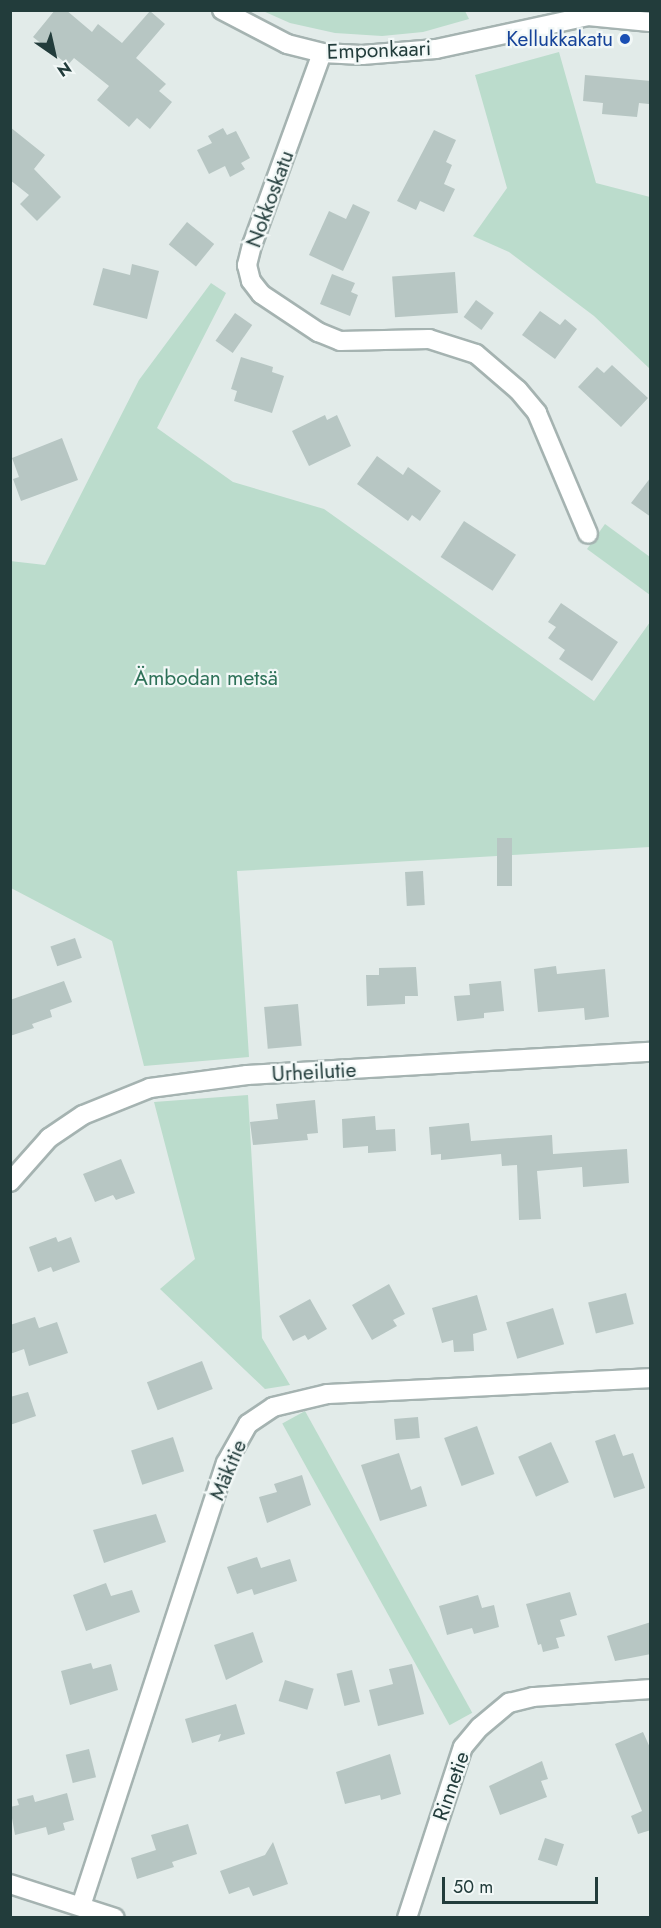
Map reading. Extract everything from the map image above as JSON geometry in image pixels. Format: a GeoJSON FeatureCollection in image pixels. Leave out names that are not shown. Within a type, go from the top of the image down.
{"type":"FeatureCollection","features":[{"type":"Feature","properties":{"kind":"street","name":"Emponkaari"},"geometry":{"type":"LineString","coordinates":[[222,10],[287,44],[322,53],[396,54],[436,49],[588,13],[651,22]]}},
{"type":"Feature","properties":{"kind":"street","name":"Nokkoskatu"},"geometry":{"type":"LineString","coordinates":[[322,53],[252,245],[248,265],[251,281],[261,294],[318,332],[340,341],[429,339],[476,354],[518,390],[537,413],[588,534]]}},
{"type":"Feature","properties":{"kind":"street","name":"Urheilutie"},"geometry":{"type":"LineString","coordinates":[[10,1182],[49,1138],[83,1114],[150,1088],[247,1075],[651,1052]]}},
{"type":"Feature","properties":{"kind":"street","name":"Mäkitie"},"geometry":{"type":"LineString","coordinates":[[81,1906],[226,1463],[248,1424],[273,1407],[327,1394],[651,1378]]}},
{"type":"Feature","properties":{"kind":"street","name":"Rinnetie"},"geometry":{"type":"LineString","coordinates":[[407,1917],[463,1747],[480,1727],[509,1703],[533,1697],[651,1689]]}},
{"type":"Feature","properties":{"kind":"street"},"geometry":{"type":"LineString","coordinates":[[10,1884],[115,1917]]}},
{"type":"Feature","properties":{"kind":"green space"},"geometry":{"type":"Polygon","coordinates":[[[263,11],[465,11],[469,19],[423,32],[382,36],[335,33],[290,23],[263,11]]]}},
{"type":"Feature","properties":{"kind":"green space"},"geometry":{"type":"Polygon","coordinates":[[[559,52],[596,183],[650,197],[650,369],[594,316],[509,252],[473,236],[507,188],[475,75],[559,52]]]}},
{"type":"Feature","properties":{"kind":"green space","name":"Ämbodan metsä"},"geometry":{"type":"Polygon","coordinates":[[[211,283],[226,293],[157,428],[233,482],[324,509],[594,701],[650,622],[650,847],[237,871],[249,1057],[144,1066],[112,941],[11,888],[10,561],[45,565],[139,380],[211,283]]]}},
{"type":"Feature","properties":{"kind":"green space"},"geometry":{"type":"Polygon","coordinates":[[[605,524],[650,557],[650,595],[587,549],[605,524]]]}},
{"type":"Feature","properties":{"kind":"green space"},"geometry":{"type":"Polygon","coordinates":[[[248,1095],[262,1338],[290,1385],[265,1389],[160,1289],[195,1259],[154,1102],[248,1095]]]}},
{"type":"Feature","properties":{"kind":"green space"},"geometry":{"type":"Polygon","coordinates":[[[305,1411],[472,1713],[450,1725],[282,1424],[305,1411]]]}},
{"type":"Feature","properties":{"kind":"building"},"geometry":{"type":"Polygon","coordinates":[[[55,10],[66,10],[92,32],[98,24],[122,43],[150,11],[165,24],[136,58],[166,84],[159,91],[172,102],[150,129],[137,118],[129,127],[97,100],[109,86],[74,58],[68,65],[33,37],[55,10]]]}},
{"type":"Feature","properties":{"kind":"building"},"geometry":{"type":"Polygon","coordinates":[[[585,75],[651,81],[649,104],[639,103],[637,117],[602,114],[603,103],[583,101],[585,75]]]}},
{"type":"Feature","properties":{"kind":"building"},"geometry":{"type":"Polygon","coordinates":[[[10,127],[45,155],[34,169],[61,197],[37,221],[20,204],[29,195],[10,180],[10,127]]]}},
{"type":"Feature","properties":{"kind":"building"},"geometry":{"type":"Polygon","coordinates":[[[223,128],[227,135],[236,131],[250,158],[241,163],[245,169],[230,177],[225,166],[209,174],[197,150],[212,143],[208,136],[223,128]]]}},
{"type":"Feature","properties":{"kind":"building"},"geometry":{"type":"Polygon","coordinates":[[[434,130],[456,140],[446,162],[452,165],[444,184],[455,189],[444,212],[420,201],[416,210],[397,201],[434,130]]]}},
{"type":"Feature","properties":{"kind":"building"},"geometry":{"type":"Polygon","coordinates":[[[353,204],[370,212],[343,271],[309,255],[329,211],[346,219],[353,204]]]}},
{"type":"Feature","properties":{"kind":"building"},"geometry":{"type":"Polygon","coordinates":[[[187,222],[214,244],[196,267],[169,245],[187,222]]]}},
{"type":"Feature","properties":{"kind":"building"},"geometry":{"type":"Polygon","coordinates":[[[132,264],[159,271],[147,319],[93,305],[103,268],[130,275],[132,264]]]}},
{"type":"Feature","properties":{"kind":"building"},"geometry":{"type":"Polygon","coordinates":[[[455,272],[458,313],[395,317],[392,276],[455,272]]]}},
{"type":"Feature","properties":{"kind":"building"},"geometry":{"type":"Polygon","coordinates":[[[332,274],[355,283],[351,292],[358,295],[350,316],[320,304],[332,274]]]}},
{"type":"Feature","properties":{"kind":"building"},"geometry":{"type":"Polygon","coordinates":[[[476,300],[494,313],[481,330],[464,317],[476,300]]]}},
{"type":"Feature","properties":{"kind":"building"},"geometry":{"type":"Polygon","coordinates":[[[540,311],[560,325],[565,319],[577,329],[555,359],[522,335],[540,311]]]}},
{"type":"Feature","properties":{"kind":"building"},"geometry":{"type":"Polygon","coordinates":[[[235,313],[252,325],[233,353],[215,341],[235,313]]]}},
{"type":"Feature","properties":{"kind":"building"},"geometry":{"type":"Polygon","coordinates":[[[241,357],[273,367],[272,372],[284,376],[272,413],[234,401],[237,391],[231,389],[241,357]]]}},
{"type":"Feature","properties":{"kind":"building"},"geometry":{"type":"Polygon","coordinates":[[[612,365],[648,398],[621,427],[578,387],[597,367],[604,373],[612,365]]]}},
{"type":"Feature","properties":{"kind":"building"},"geometry":{"type":"Polygon","coordinates":[[[325,415],[327,420],[337,415],[351,446],[309,466],[292,431],[325,415]]]}},
{"type":"Feature","properties":{"kind":"building"},"geometry":{"type":"Polygon","coordinates":[[[62,438],[78,480],[21,501],[13,479],[19,477],[12,458],[62,438]]]}},
{"type":"Feature","properties":{"kind":"building"},"geometry":{"type":"Polygon","coordinates":[[[377,456],[403,475],[408,467],[441,491],[420,521],[412,515],[408,521],[357,484],[377,456]]]}},
{"type":"Feature","properties":{"kind":"building"},"geometry":{"type":"Polygon","coordinates":[[[651,477],[651,517],[631,503],[651,477]]]}},
{"type":"Feature","properties":{"kind":"building"},"geometry":{"type":"Polygon","coordinates":[[[464,521],[516,555],[493,591],[441,557],[464,521]]]}},
{"type":"Feature","properties":{"kind":"building"},"geometry":{"type":"Polygon","coordinates":[[[561,603],[618,642],[592,681],[559,659],[565,650],[548,638],[556,627],[548,622],[561,603]]]}},
{"type":"Feature","properties":{"kind":"building"},"geometry":{"type":"Polygon","coordinates":[[[497,838],[512,838],[512,886],[497,886],[497,838]]]}},
{"type":"Feature","properties":{"kind":"building"},"geometry":{"type":"Polygon","coordinates":[[[423,871],[425,905],[407,906],[405,872],[423,871]]]}},
{"type":"Feature","properties":{"kind":"building"},"geometry":{"type":"Polygon","coordinates":[[[75,938],[82,958],[57,966],[50,946],[75,938]]]}},
{"type":"Feature","properties":{"kind":"building"},"geometry":{"type":"Polygon","coordinates":[[[556,966],[557,974],[605,969],[609,1017],[585,1020],[584,1008],[538,1012],[534,969],[556,966]]]}},
{"type":"Feature","properties":{"kind":"building"},"geometry":{"type":"Polygon","coordinates":[[[416,967],[418,996],[405,996],[405,1004],[367,1006],[366,975],[379,975],[379,968],[416,967]]]}},
{"type":"Feature","properties":{"kind":"building"},"geometry":{"type":"Polygon","coordinates":[[[64,981],[72,1002],[50,1010],[52,1017],[32,1024],[34,1028],[10,1036],[10,1000],[64,981]]]}},
{"type":"Feature","properties":{"kind":"building"},"geometry":{"type":"Polygon","coordinates":[[[501,981],[504,1011],[484,1013],[484,1018],[457,1021],[454,996],[470,995],[469,984],[501,981]]]}},
{"type":"Feature","properties":{"kind":"building"},"geometry":{"type":"Polygon","coordinates":[[[298,1004],[302,1046],[268,1049],[264,1007],[298,1004]]]}},
{"type":"Feature","properties":{"kind":"building"},"geometry":{"type":"Polygon","coordinates":[[[315,1100],[318,1133],[307,1134],[308,1140],[253,1145],[250,1122],[278,1119],[276,1104],[315,1100]]]}},
{"type":"Feature","properties":{"kind":"building"},"geometry":{"type":"Polygon","coordinates":[[[375,1116],[376,1130],[395,1129],[396,1151],[368,1153],[368,1146],[343,1148],[342,1119],[375,1116]]]}},
{"type":"Feature","properties":{"kind":"building"},"geometry":{"type":"Polygon","coordinates":[[[469,1123],[471,1141],[552,1135],[553,1154],[627,1149],[629,1183],[583,1187],[582,1167],[537,1171],[541,1219],[519,1220],[517,1165],[502,1166],[501,1154],[441,1160],[441,1154],[431,1155],[429,1127],[469,1123]]]}},
{"type":"Feature","properties":{"kind":"building"},"geometry":{"type":"Polygon","coordinates":[[[121,1159],[135,1193],[116,1200],[113,1195],[95,1202],[83,1174],[121,1159]]]}},
{"type":"Feature","properties":{"kind":"building"},"geometry":{"type":"Polygon","coordinates":[[[56,1237],[58,1242],[71,1237],[80,1262],[53,1272],[51,1267],[38,1272],[29,1247],[56,1237]]]}},
{"type":"Feature","properties":{"kind":"building"},"geometry":{"type":"Polygon","coordinates":[[[389,1284],[405,1314],[393,1320],[397,1326],[372,1340],[352,1305],[389,1284]]]}},
{"type":"Feature","properties":{"kind":"building"},"geometry":{"type":"Polygon","coordinates":[[[626,1293],[634,1324],[596,1333],[588,1302],[626,1293]]]}},
{"type":"Feature","properties":{"kind":"building"},"geometry":{"type":"Polygon","coordinates":[[[477,1295],[487,1330],[473,1334],[474,1351],[454,1352],[453,1340],[442,1343],[432,1308],[477,1295]]]}},
{"type":"Feature","properties":{"kind":"building"},"geometry":{"type":"Polygon","coordinates":[[[310,1299],[327,1329],[308,1340],[305,1335],[293,1341],[279,1316],[310,1299]]]}},
{"type":"Feature","properties":{"kind":"building"},"geometry":{"type":"Polygon","coordinates":[[[553,1308],[564,1344],[517,1359],[506,1322],[553,1308]]]}},
{"type":"Feature","properties":{"kind":"building"},"geometry":{"type":"Polygon","coordinates":[[[35,1317],[39,1328],[57,1322],[68,1353],[29,1366],[24,1349],[10,1354],[10,1325],[35,1317]]]}},
{"type":"Feature","properties":{"kind":"building"},"geometry":{"type":"Polygon","coordinates":[[[202,1361],[213,1389],[158,1410],[147,1382],[202,1361]]]}},
{"type":"Feature","properties":{"kind":"building"},"geometry":{"type":"Polygon","coordinates":[[[28,1392],[36,1416],[10,1425],[10,1397],[28,1392]]]}},
{"type":"Feature","properties":{"kind":"building"},"geometry":{"type":"Polygon","coordinates":[[[418,1417],[420,1438],[396,1440],[394,1419],[418,1417]]]}},
{"type":"Feature","properties":{"kind":"building"},"geometry":{"type":"Polygon","coordinates":[[[477,1426],[494,1474],[462,1486],[444,1438],[477,1426]]]}},
{"type":"Feature","properties":{"kind":"building"},"geometry":{"type":"Polygon","coordinates":[[[615,1434],[623,1456],[633,1453],[645,1488],[614,1498],[595,1441],[615,1434]]]}},
{"type":"Feature","properties":{"kind":"building"},"geometry":{"type":"Polygon","coordinates":[[[173,1437],[184,1471],[142,1485],[131,1451],[173,1437]]]}},
{"type":"Feature","properties":{"kind":"building"},"geometry":{"type":"Polygon","coordinates":[[[551,1442],[569,1482],[536,1497],[518,1457],[551,1442]]]}},
{"type":"Feature","properties":{"kind":"building"},"geometry":{"type":"Polygon","coordinates":[[[399,1453],[411,1490],[421,1486],[427,1506],[380,1521],[361,1465],[399,1453]]]}},
{"type":"Feature","properties":{"kind":"building"},"geometry":{"type":"Polygon","coordinates":[[[302,1475],[311,1505],[267,1523],[259,1497],[277,1492],[274,1484],[302,1475]]]}},
{"type":"Feature","properties":{"kind":"building"},"geometry":{"type":"Polygon","coordinates":[[[156,1514],[166,1542],[104,1563],[93,1530],[156,1514]]]}},
{"type":"Feature","properties":{"kind":"building"},"geometry":{"type":"Polygon","coordinates":[[[257,1557],[261,1568],[290,1559],[297,1581],[254,1595],[252,1589],[237,1594],[227,1567],[257,1557]]]}},
{"type":"Feature","properties":{"kind":"building"},"geometry":{"type":"Polygon","coordinates":[[[106,1583],[111,1596],[132,1590],[140,1612],[86,1631],[73,1595],[106,1583]]]}},
{"type":"Feature","properties":{"kind":"building"},"geometry":{"type":"Polygon","coordinates":[[[570,1592],[577,1615],[560,1620],[565,1636],[556,1638],[559,1648],[543,1652],[541,1644],[538,1645],[526,1604],[570,1592]]]}},
{"type":"Feature","properties":{"kind":"building"},"geometry":{"type":"Polygon","coordinates":[[[478,1595],[482,1608],[494,1605],[499,1627],[474,1634],[472,1628],[447,1635],[439,1606],[478,1595]]]}},
{"type":"Feature","properties":{"kind":"building"},"geometry":{"type":"Polygon","coordinates":[[[651,1622],[651,1654],[615,1661],[607,1636],[651,1622]]]}},
{"type":"Feature","properties":{"kind":"building"},"geometry":{"type":"Polygon","coordinates":[[[253,1632],[263,1662],[226,1680],[214,1645],[253,1632]]]}},
{"type":"Feature","properties":{"kind":"building"},"geometry":{"type":"Polygon","coordinates":[[[91,1663],[93,1669],[111,1664],[118,1690],[70,1705],[61,1671],[91,1663]]]}},
{"type":"Feature","properties":{"kind":"building"},"geometry":{"type":"Polygon","coordinates":[[[412,1664],[424,1714],[378,1726],[369,1690],[393,1684],[389,1669],[412,1664]]]}},
{"type":"Feature","properties":{"kind":"building"},"geometry":{"type":"Polygon","coordinates":[[[352,1670],[360,1702],[344,1706],[336,1674],[352,1670]]]}},
{"type":"Feature","properties":{"kind":"building"},"geometry":{"type":"Polygon","coordinates":[[[285,1680],[314,1689],[307,1710],[279,1701],[285,1680]]]}},
{"type":"Feature","properties":{"kind":"building"},"geometry":{"type":"Polygon","coordinates":[[[236,1704],[245,1734],[218,1742],[221,1734],[192,1743],[185,1719],[236,1704]]]}},
{"type":"Feature","properties":{"kind":"building"},"geometry":{"type":"Polygon","coordinates":[[[643,1732],[651,1750],[651,1830],[638,1834],[631,1816],[642,1811],[615,1744],[643,1732]]]}},
{"type":"Feature","properties":{"kind":"building"},"geometry":{"type":"Polygon","coordinates":[[[89,1749],[96,1777],[73,1783],[66,1755],[89,1749]]]}},
{"type":"Feature","properties":{"kind":"building"},"geometry":{"type":"Polygon","coordinates":[[[390,1754],[401,1794],[381,1800],[380,1795],[345,1804],[336,1772],[390,1754]]]}},
{"type":"Feature","properties":{"kind":"building"},"geometry":{"type":"Polygon","coordinates":[[[542,1761],[548,1779],[541,1781],[547,1797],[500,1815],[489,1786],[542,1761]]]}},
{"type":"Feature","properties":{"kind":"building"},"geometry":{"type":"Polygon","coordinates":[[[67,1793],[74,1820],[63,1823],[65,1830],[48,1835],[46,1827],[15,1835],[10,1807],[19,1805],[17,1799],[33,1795],[35,1802],[67,1793]]]}},
{"type":"Feature","properties":{"kind":"building"},"geometry":{"type":"Polygon","coordinates":[[[188,1824],[197,1854],[172,1862],[174,1867],[137,1879],[131,1858],[156,1850],[151,1835],[188,1824]]]}},
{"type":"Feature","properties":{"kind":"building"},"geometry":{"type":"Polygon","coordinates":[[[545,1838],[564,1844],[557,1866],[538,1860],[545,1838]]]}},
{"type":"Feature","properties":{"kind":"building"},"geometry":{"type":"Polygon","coordinates":[[[273,1842],[288,1884],[253,1896],[249,1887],[229,1894],[220,1871],[265,1855],[273,1842]]]}},
{"type":"Feature","properties":{"kind":"place","name":"Kellukkakatu"},"geometry":{"type":"Point","coordinates":[625,39]}}]}
